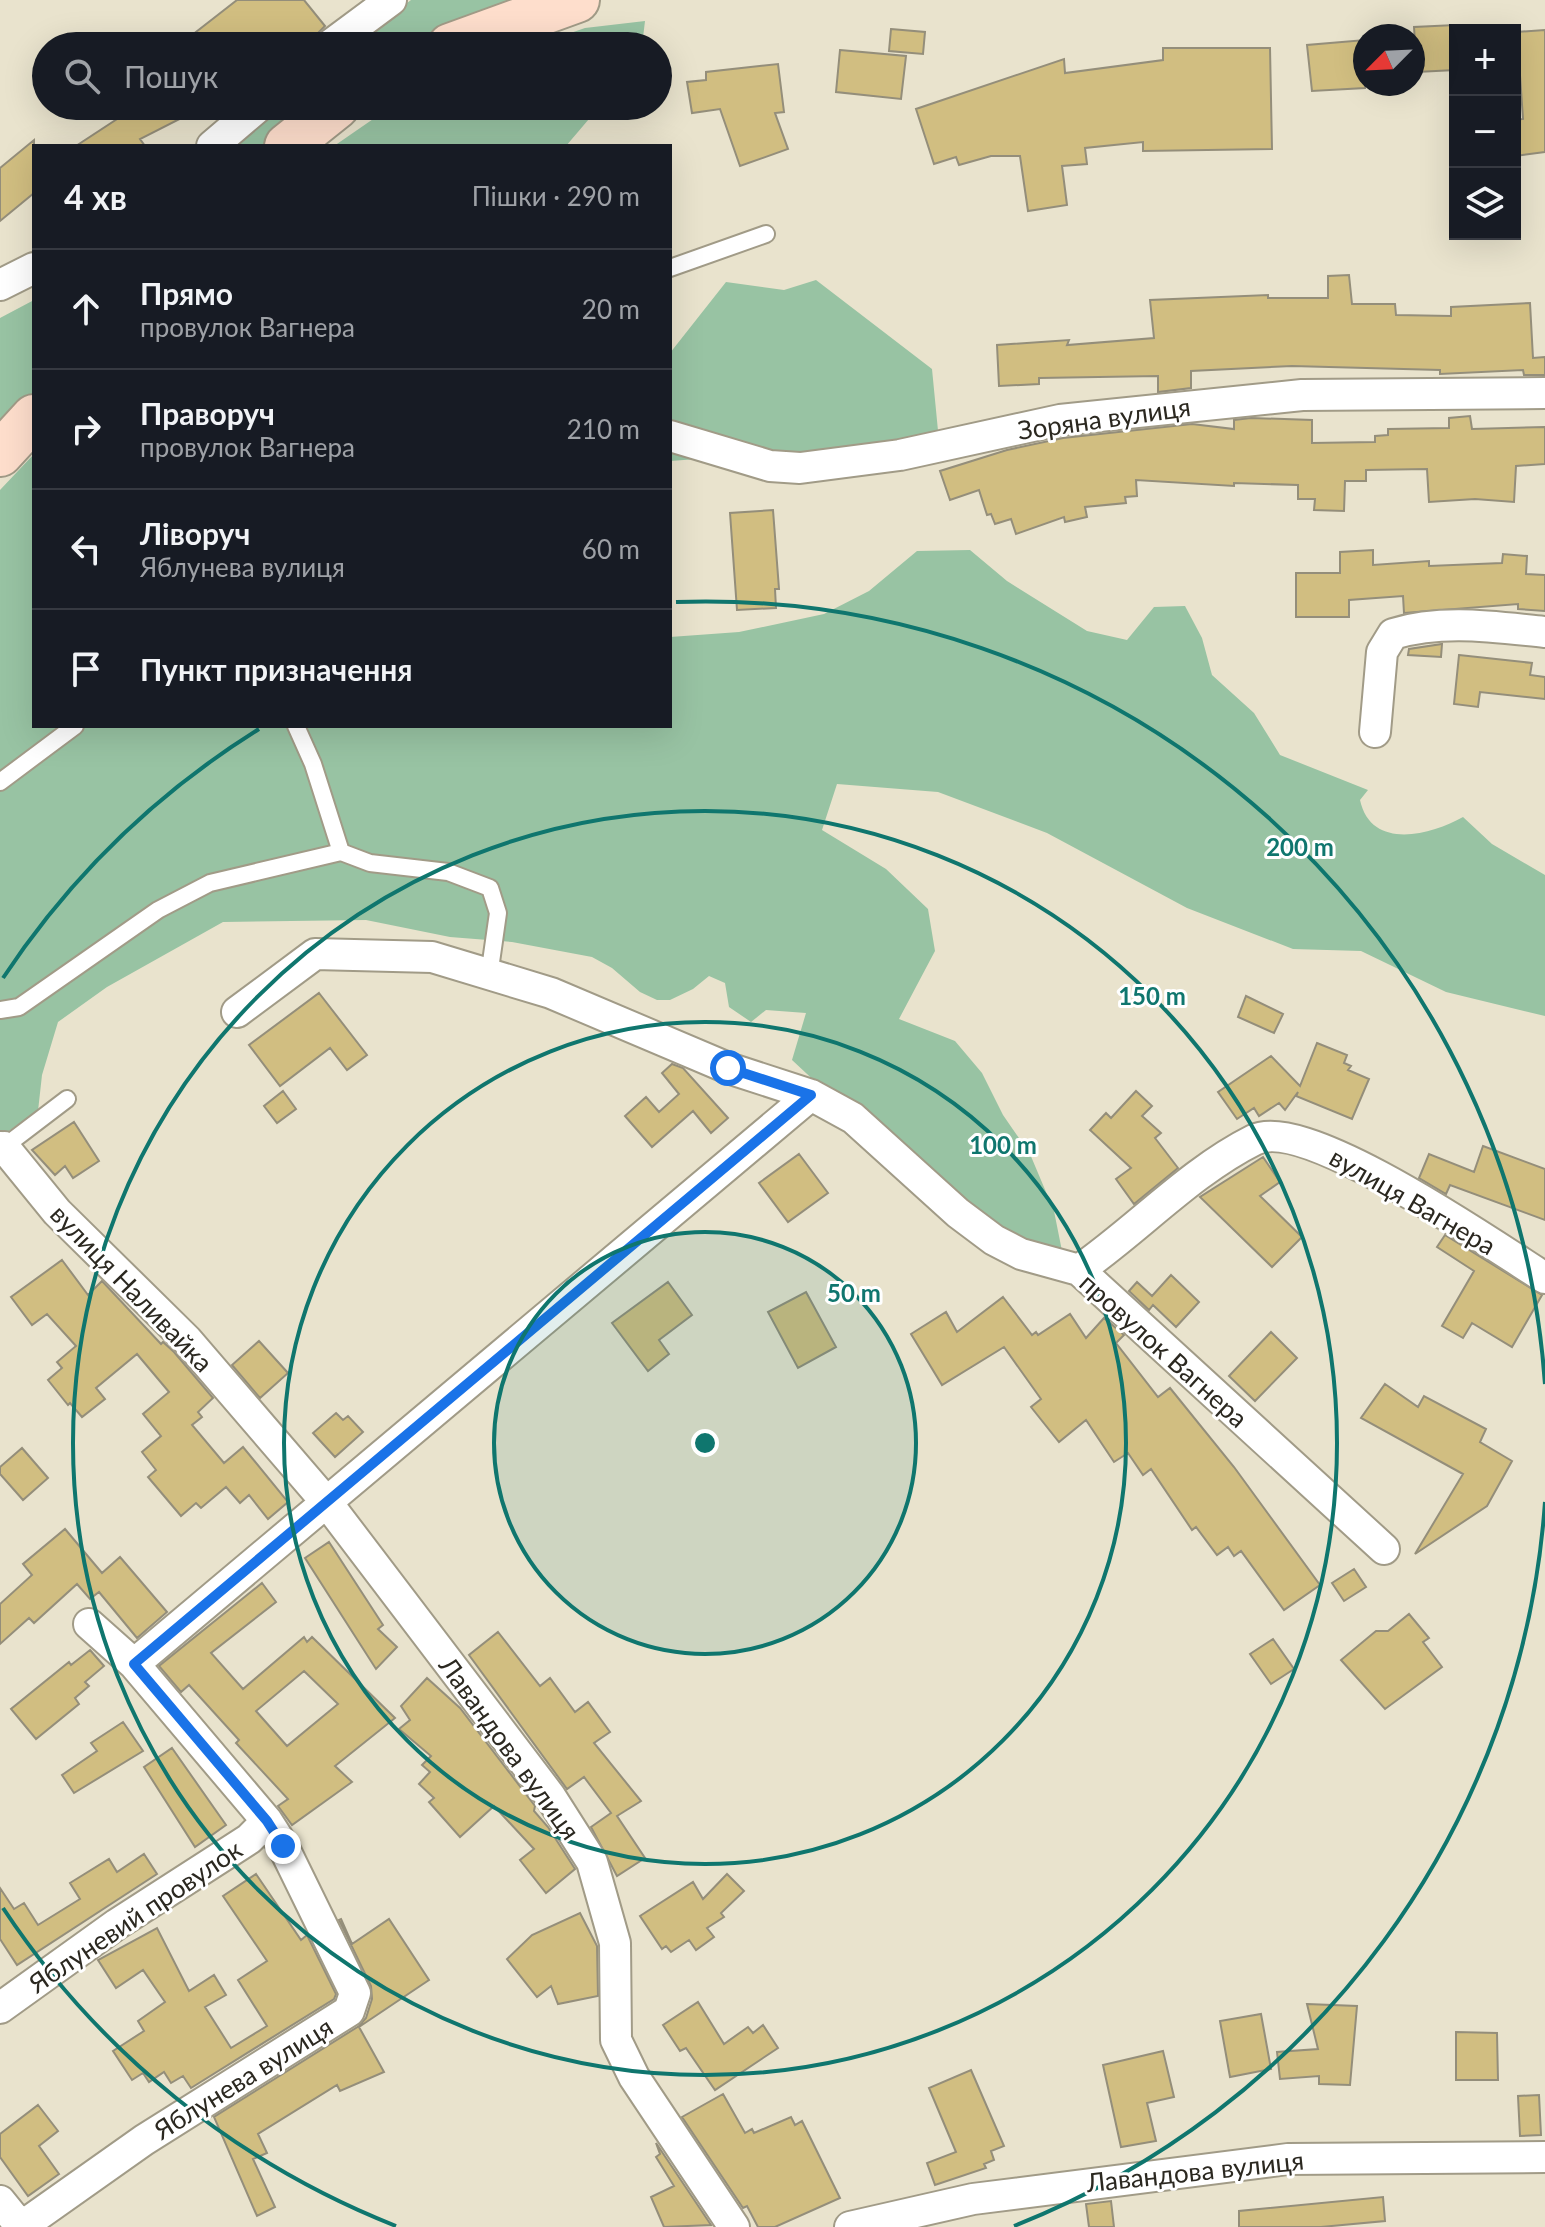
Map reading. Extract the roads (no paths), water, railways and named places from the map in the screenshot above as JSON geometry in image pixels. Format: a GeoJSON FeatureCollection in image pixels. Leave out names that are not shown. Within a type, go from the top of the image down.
{"type":"FeatureCollection","features":[{"type":"Feature","properties":{"kind":"street"},"geometry":{"type":"LineString","coordinates":[[348,32],[391,0]]}},
{"type":"Feature","properties":{"kind":"street"},"geometry":{"type":"LineString","coordinates":[[489,32],[577,0]]}},
{"type":"Feature","properties":{"kind":"street"},"geometry":{"type":"LineString","coordinates":[[214,144],[243,120]]}},
{"type":"Feature","properties":{"kind":"street"},"geometry":{"type":"LineString","coordinates":[[290,144],[320,120]]}},
{"type":"Feature","properties":{"kind":"street"},"geometry":{"type":"LineString","coordinates":[[0,285],[32,269]]}},
{"type":"Feature","properties":{"kind":"street","name":"Зоряна вулиця"},"geometry":{"type":"LineString","coordinates":[[672,437],[770,466],[800,468],[900,455],[1060,420],[1256,399],[1302,395],[1545,393]]}},
{"type":"Feature","properties":{"kind":"street"},"geometry":{"type":"LineString","coordinates":[[0,454],[32,419]]}},
{"type":"Feature","properties":{"kind":"street"},"geometry":{"type":"LineString","coordinates":[[1375,732],[1382,652],[1393,634],[1413,628],[1463,624],[1545,632]]}},
{"type":"Feature","properties":{"kind":"street","name":"провулок Вагнера"},"geometry":{"type":"LineString","coordinates":[[237,1012],[315,954],[432,957],[551,993],[728,1068],[811,1095],[853,1118],[958,1213],[994,1240],[1021,1254],[1079,1270],[1384,1549]]}},
{"type":"Feature","properties":{"kind":"street"},"geometry":{"type":"LineString","coordinates":[[134,1664],[811,1095]]}},
{"type":"Feature","properties":{"kind":"street","name":"вулиця Вагнера"},"geometry":{"type":"LineString","coordinates":[[1079,1270],[1201,1175],[1257,1138],[1297,1140],[1351,1159],[1545,1278]]}},
{"type":"Feature","properties":{"kind":"street","name":"вулиця Наливайка"},"geometry":{"type":"LineString","coordinates":[[1,1144],[57,1212],[187,1340],[328,1504]]}},
{"type":"Feature","properties":{"kind":"street","name":"Лавандова вулиця"},"geometry":{"type":"LineString","coordinates":[[328,1504],[550,1796],[592,1862],[615,1943],[616,2040],[634,2077],[734,2227]]}},
{"type":"Feature","properties":{"kind":"street","name":"Яблунева вулиця"},"geometry":{"type":"LineString","coordinates":[[21,2227],[144,2140],[349,2011],[355,1993],[283,1846],[267,1821],[134,1664],[89,1624]]}},
{"type":"Feature","properties":{"kind":"street","name":"Яблуневий провулок"},"geometry":{"type":"LineString","coordinates":[[0,2008],[117,1924],[249,1839],[267,1821]]}},
{"type":"Feature","properties":{"kind":"street","name":"Лавандова вулиця"},"geometry":{"type":"LineString","coordinates":[[850,2227],[987,2197],[1288,2159],[1545,2157]]}},
{"type":"Feature","properties":{"kind":"street"},"geometry":{"type":"LineString","coordinates":[[0,2201],[21,2227]]}},
{"type":"Feature","properties":{"kind":"lane"},"geometry":{"type":"LineString","coordinates":[[672,267],[766,234]]}},
{"type":"Feature","properties":{"kind":"lane"},"geometry":{"type":"LineString","coordinates":[[0,782],[72,728]]}},
{"type":"Feature","properties":{"kind":"lane"},"geometry":{"type":"LineString","coordinates":[[297,728],[313,764],[341,852]]}},
{"type":"Feature","properties":{"kind":"lane"},"geometry":{"type":"LineString","coordinates":[[0,1010],[19,1007],[158,910],[210,883],[341,852],[370,863],[448,872],[490,888],[498,913],[489,976]]}},
{"type":"Feature","properties":{"kind":"lane"},"geometry":{"type":"LineString","coordinates":[[1,1144],[67,1099]]}}]}
